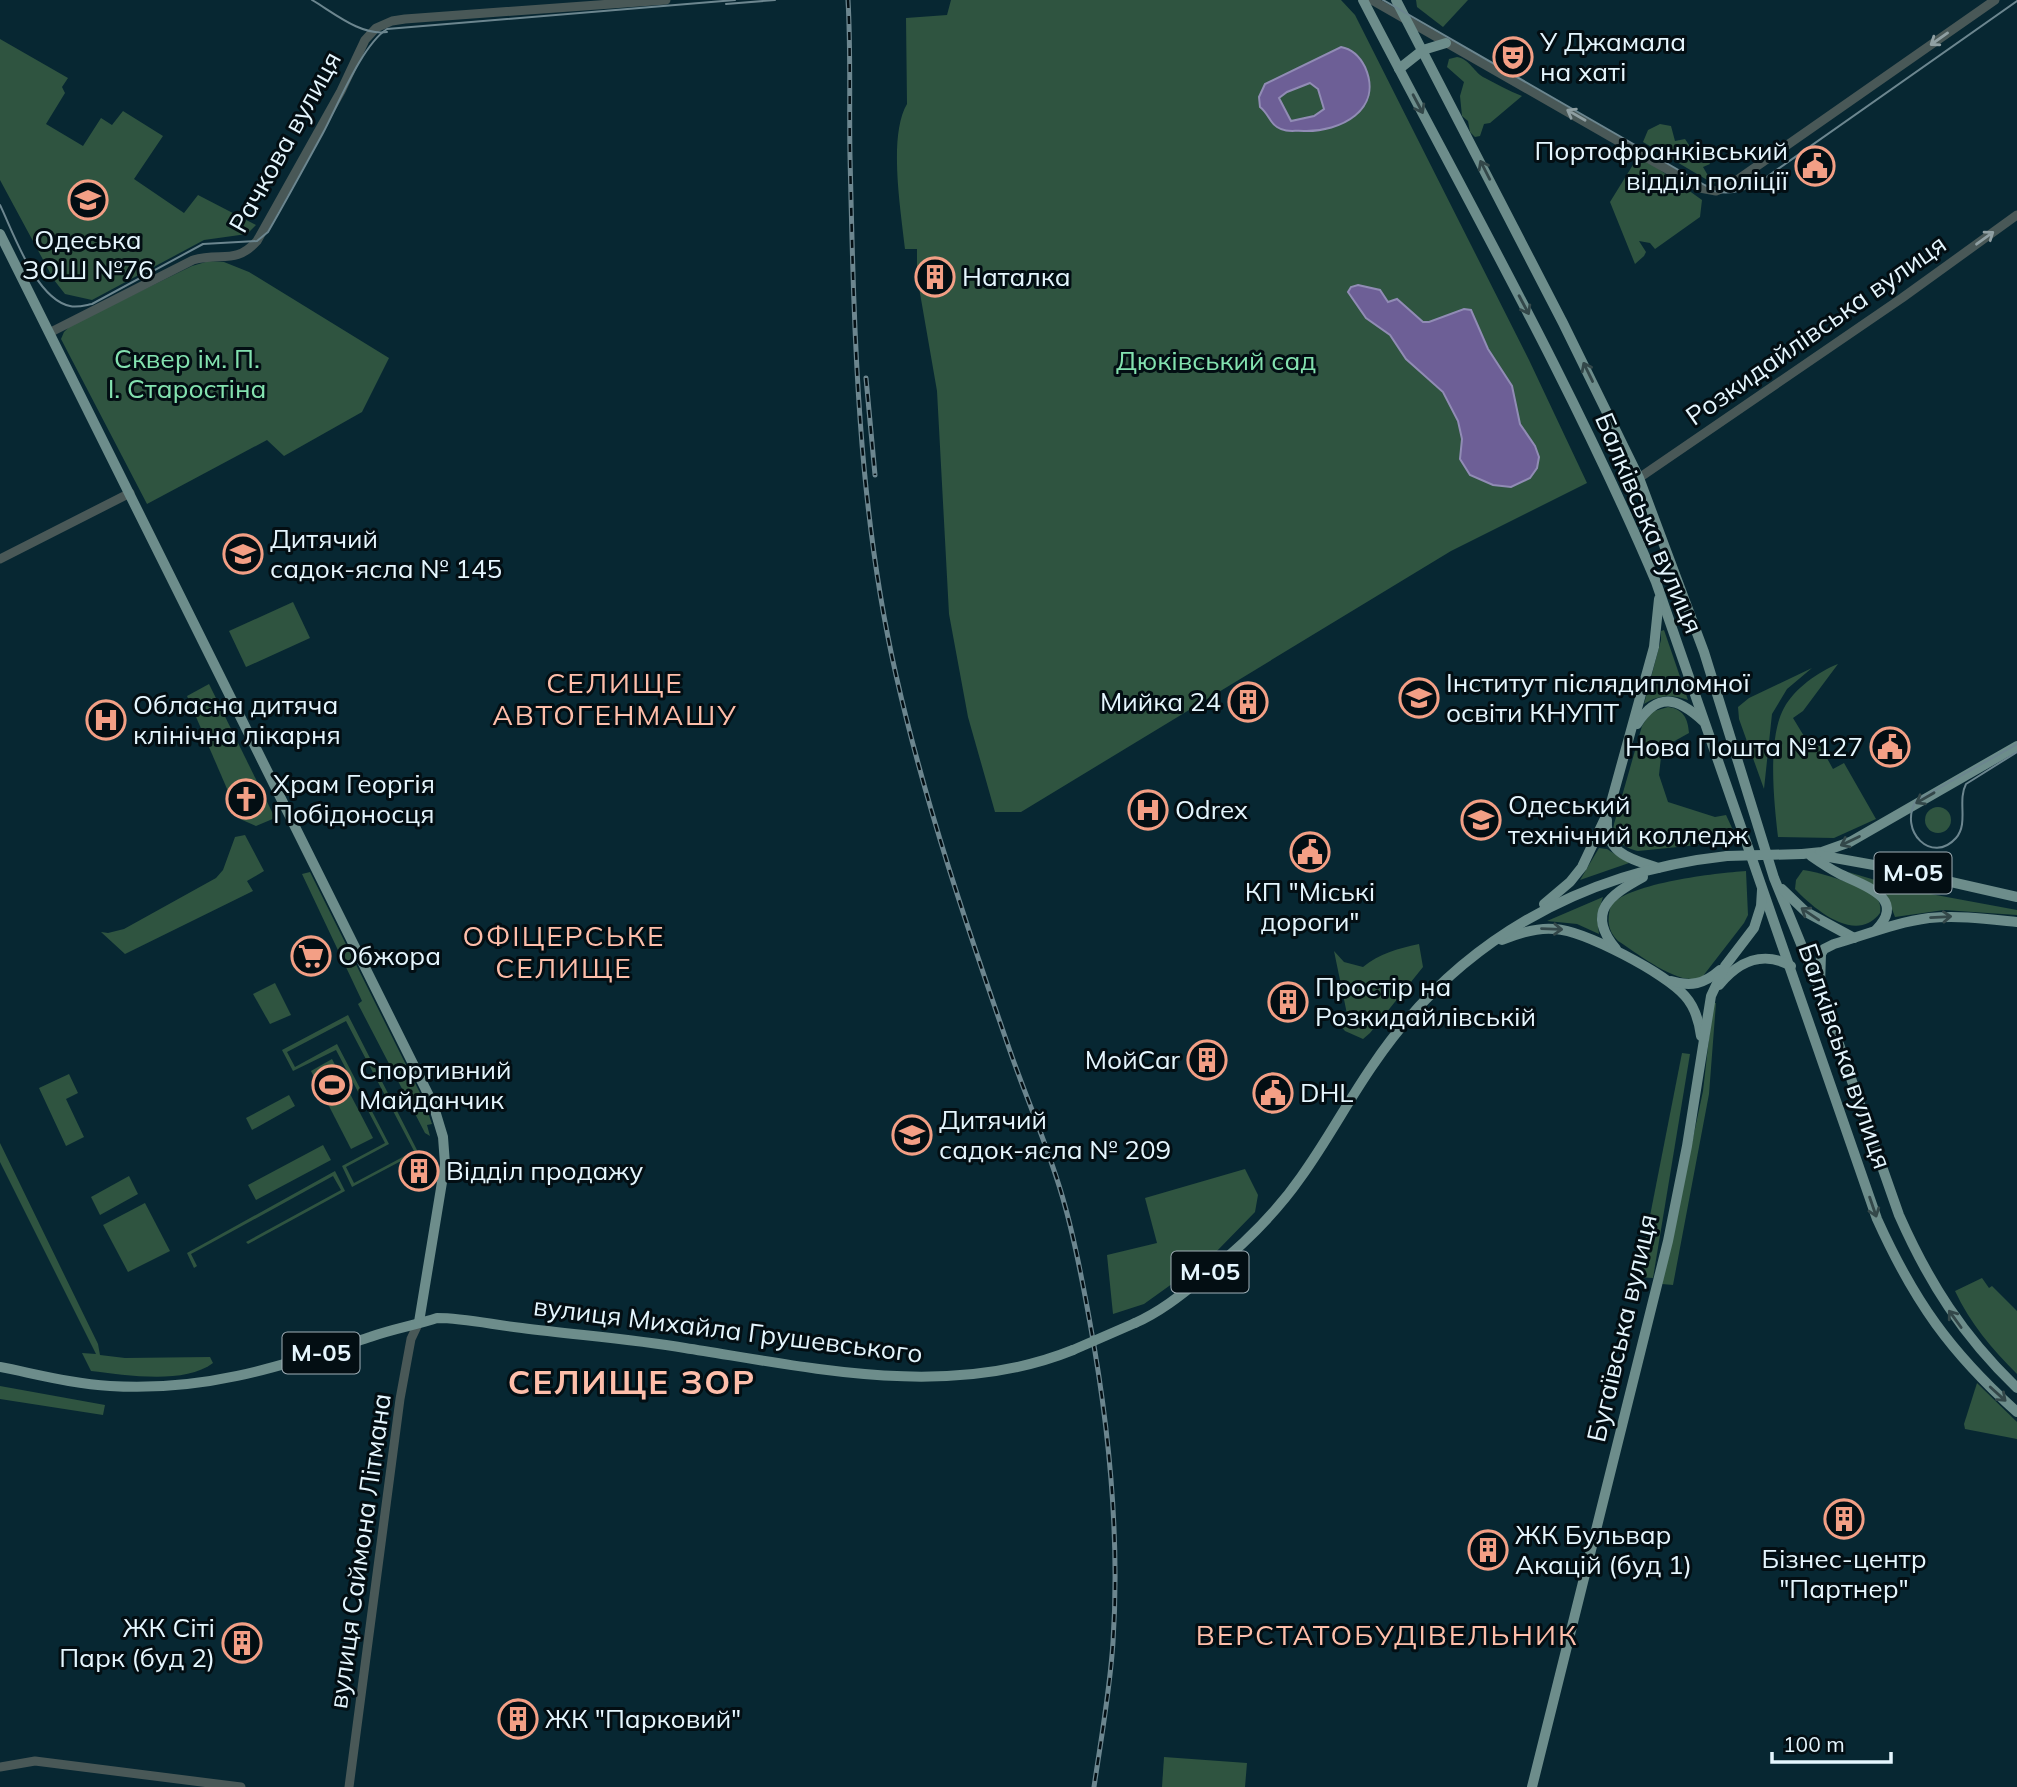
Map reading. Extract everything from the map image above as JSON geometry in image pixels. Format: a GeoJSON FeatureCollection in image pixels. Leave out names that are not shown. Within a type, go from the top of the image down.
{"type":"FeatureCollection","features":[{"type":"Feature","properties":{"kind":"main road","name":"Балківська вулиця"},"geometry":{"type":"LineString","coordinates":[[1363,0],[1543,340],[1625,510],[1660,594],[1877,1219],[1892,1253],[1933,1323],[1956,1353],[2017,1412]]}},
{"type":"Feature","properties":{"kind":"main road","name":"Балківська вулиця"},"geometry":{"type":"LineString","coordinates":[[1396,0],[1563,323],[1639,478],[1704,652],[1774,878],[1821,993],[1913,1248],[1931,1282],[1971,1341],[2017,1388]]}},
{"type":"Feature","properties":{"kind":"main road"},"geometry":{"type":"LineString","coordinates":[[1399,69],[1423,50],[1446,43]]}},
{"type":"Feature","properties":{"kind":"main road"},"geometry":{"type":"LineString","coordinates":[[0,234],[433,1104],[443,1137],[445,1164],[419,1322]]}},
{"type":"Feature","properties":{"kind":"main road"},"geometry":{"type":"LineString","coordinates":[[1660,594],[1654,647],[1609,810],[1606,831],[1613,846],[1627,856],[1660,868]]}},
{"type":"Feature","properties":{"kind":"main road"},"geometry":{"type":"LineString","coordinates":[[1630,735],[1648,709],[1659,702],[1672,701],[1681,704],[1705,723]]}},
{"type":"Feature","properties":{"kind":"main road"},"geometry":{"type":"LineString","coordinates":[[1805,855],[1850,842],[2017,746]]}},
{"type":"Feature","properties":{"kind":"main road"},"geometry":{"type":"LineString","coordinates":[[1528,917],[1577,875],[1588,858],[1609,810]]}},
{"type":"Feature","properties":{"kind":"main road"},"geometry":{"type":"LineString","coordinates":[[1805,855],[1881,896],[1887,906],[1887,914],[1875,931]]}},
{"type":"Feature","properties":{"kind":"main road","name":"вулиця Михайла Грушевського"},"geometry":{"type":"LineString","coordinates":[[0,1367],[111,1387],[195,1385],[277,1367],[437,1318],[684,1348],[808,1368],[906,1377],[974,1374],[1039,1362],[1073,1350],[1162,1309],[1234,1252],[1264,1223],[1301,1177],[1372,1065],[1403,1024],[1432,993],[1486,946],[1528,917],[1592,888],[1660,868],[1727,856],[1805,855]]}},
{"type":"Feature","properties":{"kind":"main road","name":"М-05"},"geometry":{"type":"LineString","coordinates":[[1805,855],[1885,867],[2017,897]]}},
{"type":"Feature","properties":{"kind":"main road"},"geometry":{"type":"LineString","coordinates":[[1620,953],[1604,929],[1602,917],[1606,904],[1618,891],[1660,868]]}},
{"type":"Feature","properties":{"kind":"main road"},"geometry":{"type":"LineString","coordinates":[[1774,878],[1806,912],[1854,938]]}},
{"type":"Feature","properties":{"kind":"main road","name":"Бугаївська вулиця"},"geometry":{"type":"LineString","coordinates":[[1532,1787],[1657,1291],[1687,1146],[1711,996],[1724,966],[1754,928],[1763,888]]}},
{"type":"Feature","properties":{"kind":"main road"},"geometry":{"type":"LineString","coordinates":[[1821,993],[1820,959],[1824,949],[1854,938],[1908,921],[1943,917],[2017,922]]}},
{"type":"Feature","properties":{"kind":"main road"},"geometry":{"type":"LineString","coordinates":[[1486,946],[1530,930],[1555,929],[1581,935],[1620,953],[1666,980],[1685,996],[1699,1023],[1702,1050]]}},
{"type":"Feature","properties":{"kind":"main road"},"geometry":{"type":"LineString","coordinates":[[1711,996],[1732,972],[1748,962],[1772,958],[1791,966]]}},
{"type":"Feature","properties":{"kind":"main road"},"geometry":{"type":"LineString","coordinates":[[1666,980],[1694,985],[1709,979],[1724,966]]}},
{"type":"Feature","properties":{"kind":"street","name":"Рачкова вулиця"},"geometry":{"type":"LineString","coordinates":[[51,332],[193,260],[240,256],[247,252],[257,241],[341,92],[365,40],[376,28],[392,21],[666,0]]}},
{"type":"Feature","properties":{"kind":"street"},"geometry":{"type":"LineString","coordinates":[[1372,0],[1709,191],[1722,190],[1995,0]]}},
{"type":"Feature","properties":{"kind":"street","name":"Розкидайлівська вулиця"},"geometry":{"type":"LineString","coordinates":[[1639,478],[1902,298],[2017,215]]}},
{"type":"Feature","properties":{"kind":"street"},"geometry":{"type":"LineString","coordinates":[[0,559],[130,493]]}},
{"type":"Feature","properties":{"kind":"street","name":"вулиця Саймона Літмана"},"geometry":{"type":"LineString","coordinates":[[349,1787],[400,1399],[411,1339],[419,1322]]}},
{"type":"Feature","properties":{"kind":"street"},"geometry":{"type":"LineString","coordinates":[[0,1768],[35,1761],[241,1787]]}},
{"type":"Feature","properties":{"kind":"green space","name":"Дюківський сад"},"geometry":{"type":"Polygon","coordinates":[[[951,0],[1341,0],[1355,15],[1529,360],[1587,483],[1451,551],[1021,812],[995,812],[968,717],[949,614],[937,391],[917,276],[917,249],[905,249],[897,174],[898,135],[907,104],[906,18],[947,15],[951,0]]]}},
{"type":"Feature","properties":{"kind":"green space"},"geometry":{"type":"Polygon","coordinates":[[[1416,0],[1468,0],[1443,27],[1417,7],[1416,0]]]}},
{"type":"Feature","properties":{"kind":"green space","name":"Одеська ЗОШ №76"},"geometry":{"type":"Polygon","coordinates":[[[0,39],[68,78],[62,87],[65,93],[46,124],[83,146],[101,118],[112,125],[123,111],[163,136],[134,179],[184,213],[198,195],[256,225],[247,234],[204,240],[92,300],[65,294],[54,280],[0,180],[0,39]]]}},
{"type":"Feature","properties":{"kind":"green space"},"geometry":{"type":"Polygon","coordinates":[[[1457,57],[1465,60],[1481,76],[1522,96],[1490,123],[1484,124],[1480,136],[1475,137],[1470,132],[1468,121],[1462,116],[1460,96],[1464,82],[1447,67],[1449,59],[1457,57]]]}},
{"type":"Feature","properties":{"kind":"green space"},"geometry":{"type":"Polygon","coordinates":[[[1660,124],[1671,126],[1675,141],[1685,139],[1699,160],[1708,160],[1710,164],[1703,167],[1710,179],[1716,182],[1714,184],[1643,142],[1648,130],[1660,124]]]}},
{"type":"Feature","properties":{"kind":"green space"},"geometry":{"type":"Polygon","coordinates":[[[1639,155],[1702,200],[1700,217],[1655,249],[1650,243],[1639,241],[1646,252],[1635,264],[1610,202],[1639,155]]]}},
{"type":"Feature","properties":{"kind":"green space","name":"Сквер ім. П. І. Старостіна"},"geometry":{"type":"Polygon","coordinates":[[[209,261],[224,262],[249,272],[389,358],[362,412],[284,456],[267,440],[147,504],[61,339],[71,325],[192,266],[209,261]]]}},
{"type":"Feature","properties":{"kind":"green space"},"geometry":{"type":"Polygon","coordinates":[[[293,602],[310,638],[246,667],[229,631],[293,602]]]}},
{"type":"Feature","properties":{"kind":"green space"},"geometry":{"type":"Polygon","coordinates":[[[1664,630],[1688,700],[1665,696],[1644,704],[1661,631],[1664,630]]]}},
{"type":"Feature","properties":{"kind":"green space"},"geometry":{"type":"Polygon","coordinates":[[[1838,664],[1803,711],[1793,718],[1810,746],[1818,742],[1833,769],[1844,763],[1876,819],[1834,838],[1778,837],[1773,771],[1775,736],[1779,721],[1784,708],[1801,687],[1838,664]]]}},
{"type":"Feature","properties":{"kind":"green space"},"geometry":{"type":"Polygon","coordinates":[[[1812,668],[1787,689],[1772,714],[1764,789],[1739,719],[1738,707],[1749,698],[1812,668]]]}},
{"type":"Feature","properties":{"kind":"green space"},"geometry":{"type":"Polygon","coordinates":[[[209,684],[275,818],[256,826],[240,819],[187,696],[209,684]]]}},
{"type":"Feature","properties":{"kind":"green space"},"geometry":{"type":"Polygon","coordinates":[[[1668,707],[1684,715],[1689,733],[1662,748],[1659,775],[1668,802],[1715,817],[1726,815],[1738,841],[1638,851],[1623,845],[1617,838],[1614,824],[1642,726],[1651,712],[1668,707]]]}},
{"type":"Feature","properties":{"kind":"green space"},"geometry":{"type":"Polygon","coordinates":[[[1938,807],[1947,811],[1951,820],[1947,829],[1938,833],[1929,829],[1925,820],[1929,811],[1938,807]]]}},
{"type":"Feature","properties":{"kind":"green space"},"geometry":{"type":"Polygon","coordinates":[[[245,835],[264,871],[247,881],[253,891],[125,954],[101,932],[124,929],[216,878],[223,870],[235,837],[245,835]]]}},
{"type":"Feature","properties":{"kind":"green space"},"geometry":{"type":"Polygon","coordinates":[[[1599,848],[1607,849],[1629,863],[1580,880],[1599,848]]]}},
{"type":"Feature","properties":{"kind":"green space"},"geometry":{"type":"Polygon","coordinates":[[[1803,870],[1862,888],[1876,897],[1880,913],[1870,922],[1859,926],[1848,925],[1824,914],[1795,889],[1796,880],[1803,870]]]}},
{"type":"Feature","properties":{"kind":"green space"},"geometry":{"type":"Polygon","coordinates":[[[1746,871],[1748,915],[1703,976],[1694,979],[1672,974],[1618,941],[1612,933],[1609,920],[1611,905],[1621,897],[1674,880],[1746,871]]]}},
{"type":"Feature","properties":{"kind":"green space"},"geometry":{"type":"Polygon","coordinates":[[[310,872],[424,1101],[432,1124],[427,1125],[430,1136],[425,1133],[358,1004],[362,1001],[302,874],[310,872]]]}},
{"type":"Feature","properties":{"kind":"green space"},"geometry":{"type":"Polygon","coordinates":[[[1848,872],[1909,890],[2017,910],[2017,915],[1944,910],[1895,917],[1885,891],[1848,872]]]}},
{"type":"Feature","properties":{"kind":"green space"},"geometry":{"type":"Polygon","coordinates":[[[1603,897],[1597,916],[1599,934],[1577,924],[1547,921],[1603,897]]]}},
{"type":"Feature","properties":{"kind":"green space"},"geometry":{"type":"Polygon","coordinates":[[[1419,944],[1423,967],[1370,1033],[1363,1039],[1345,1031],[1340,1025],[1347,1014],[1334,951],[1344,962],[1363,967],[1382,955],[1419,944]]]}},
{"type":"Feature","properties":{"kind":"green space"},"geometry":{"type":"Polygon","coordinates":[[[275,983],[291,1015],[270,1024],[253,994],[275,983]]]}},
{"type":"Feature","properties":{"kind":"green space"},"geometry":{"type":"Polygon","coordinates":[[[1713,1003],[1716,1003],[1709,1094],[1673,1285],[1662,1284],[1703,1091],[1713,1003]]]}},
{"type":"Feature","properties":{"kind":"green space"},"geometry":{"type":"Polygon","coordinates":[[[348,1015],[418,1152],[352,1187],[342,1166],[385,1143],[336,1050],[293,1071],[282,1050],[348,1015]],[[346,1021],[287,1052],[295,1067],[337,1044],[389,1144],[346,1167],[354,1183],[414,1151],[346,1021]]]}},
{"type":"Feature","properties":{"kind":"green space"},"geometry":{"type":"Polygon","coordinates":[[[1682,1053],[1690,1054],[1653,1278],[1638,1277],[1682,1053]]]}},
{"type":"Feature","properties":{"kind":"green space"},"geometry":{"type":"Polygon","coordinates":[[[332,1059],[373,1138],[351,1149],[311,1071],[332,1059]]]}},
{"type":"Feature","properties":{"kind":"green space"},"geometry":{"type":"Polygon","coordinates":[[[69,1074],[78,1093],[66,1099],[84,1137],[66,1146],[39,1088],[69,1074]]]}},
{"type":"Feature","properties":{"kind":"green space"},"geometry":{"type":"Polygon","coordinates":[[[289,1095],[295,1106],[252,1130],[246,1118],[289,1095]]]}},
{"type":"Feature","properties":{"kind":"green space"},"geometry":{"type":"Polygon","coordinates":[[[0,1143],[98,1344],[100,1355],[125,1358],[210,1357],[213,1363],[201,1370],[171,1376],[137,1376],[91,1371],[82,1353],[96,1354],[0,1162],[0,1143]]]}},
{"type":"Feature","properties":{"kind":"green space"},"geometry":{"type":"Polygon","coordinates":[[[323,1145],[331,1160],[256,1200],[248,1185],[323,1145]]]}},
{"type":"Feature","properties":{"kind":"green space"},"geometry":{"type":"Polygon","coordinates":[[[1245,1169],[1258,1195],[1255,1212],[1215,1253],[1144,1304],[1113,1314],[1107,1255],[1157,1243],[1145,1198],[1245,1169]]]}},
{"type":"Feature","properties":{"kind":"green space"},"geometry":{"type":"Polygon","coordinates":[[[335,1171],[345,1191],[248,1244],[246,1242],[341,1190],[333,1176],[191,1254],[197,1266],[194,1268],[187,1253],[335,1171]]]}},
{"type":"Feature","properties":{"kind":"green space"},"geometry":{"type":"Polygon","coordinates":[[[129,1176],[138,1194],[100,1215],[91,1197],[129,1176]]]}},
{"type":"Feature","properties":{"kind":"green space"},"geometry":{"type":"Polygon","coordinates":[[[145,1203],[170,1251],[128,1272],[103,1225],[145,1203]]]}},
{"type":"Feature","properties":{"kind":"green space"},"geometry":{"type":"Polygon","coordinates":[[[1982,1278],[1989,1288],[1992,1286],[2017,1311],[2017,1374],[1982,1335],[1955,1291],[1982,1278]]]}},
{"type":"Feature","properties":{"kind":"green space"},"geometry":{"type":"Polygon","coordinates":[[[1977,1383],[2017,1422],[2017,1439],[1965,1429],[1964,1424],[1977,1383]]]}},
{"type":"Feature","properties":{"kind":"green space"},"geometry":{"type":"Polygon","coordinates":[[[0,1386],[105,1405],[103,1415],[0,1399],[0,1386]]]}},
{"type":"Feature","properties":{"kind":"green space"},"geometry":{"type":"Polygon","coordinates":[[[1164,1757],[1247,1763],[1245,1787],[1162,1787],[1164,1757]]]}},
{"type":"Feature","properties":{"kind":"shaded area"},"geometry":{"type":"Polygon","coordinates":[[[1341,47],[1361,60],[1369,82],[1369,95],[1364,106],[1344,123],[1318,130],[1290,131],[1277,127],[1260,107],[1259,97],[1265,84],[1341,47]],[[1310,83],[1279,98],[1291,121],[1314,116],[1324,109],[1318,89],[1310,83]]]}},
{"type":"Feature","properties":{"kind":"shaded area"},"geometry":{"type":"Polygon","coordinates":[[[1358,285],[1380,290],[1388,302],[1397,299],[1423,322],[1464,309],[1471,310],[1488,349],[1512,386],[1520,424],[1539,457],[1537,468],[1530,478],[1511,487],[1493,485],[1470,475],[1460,459],[1462,439],[1458,421],[1443,392],[1406,359],[1390,335],[1366,318],[1348,292],[1351,287],[1358,285]]]}},
{"type":"Feature","properties":{"kind":"tram line"},"geometry":{"type":"LineString","coordinates":[[312,0],[367,31],[387,32]]}},
{"type":"Feature","properties":{"kind":"tram line"},"geometry":{"type":"LineString","coordinates":[[0,205],[19,248],[47,291],[58,301],[70,306],[92,304],[203,244],[257,241],[268,232],[360,62],[387,29],[735,0]]}},
{"type":"Feature","properties":{"kind":"tram line"},"geometry":{"type":"LineString","coordinates":[[726,4],[775,0]]}},
{"type":"Feature","properties":{"kind":"tram line"},"geometry":{"type":"LineString","coordinates":[[1383,0],[1715,191],[1726,192],[1742,190],[1758,183],[2017,1]]}},
{"type":"Feature","properties":{"kind":"tram line"},"geometry":{"type":"LineString","coordinates":[[2017,744],[1916,801],[1911,823],[1920,841],[1937,848],[1956,838],[1962,826],[1962,798],[1966,784],[2017,752]]}},
{"type":"Feature","properties":{"kind":"railway"},"geometry":{"type":"LineString","coordinates":[[848,0],[856,351],[865,481],[883,611],[907,723],[948,864],[1065,1206],[1082,1279],[1103,1402],[1114,1521],[1115,1602],[1110,1678],[1094,1787]]}},
{"type":"Feature","properties":{"kind":"railway"},"geometry":{"type":"LineString","coordinates":[[866,378],[875,475]]}},
{"type":"Feature","properties":{"kind":"place","name":"У Джамала на хаті"},"geometry":{"type":"Point","coordinates":[1513,57]}},
{"type":"Feature","properties":{"kind":"place","name":"Портофранківський відділ поліції"},"geometry":{"type":"Point","coordinates":[1815,166]}},
{"type":"Feature","properties":{"kind":"place","name":"Одеська ЗОШ №76"},"geometry":{"type":"Point","coordinates":[88,200]}},
{"type":"Feature","properties":{"kind":"place","name":"Наталка"},"geometry":{"type":"Point","coordinates":[935,277]}},
{"type":"Feature","properties":{"kind":"place","name":"Дитячий садок-ясла № 145"},"geometry":{"type":"Point","coordinates":[243,554]}},
{"type":"Feature","properties":{"kind":"place","name":"Інститут післядипломної освіти КНУПТ"},"geometry":{"type":"Point","coordinates":[1419,698]}},
{"type":"Feature","properties":{"kind":"place","name":"Мийка 24"},"geometry":{"type":"Point","coordinates":[1248,702]}},
{"type":"Feature","properties":{"kind":"place","name":"Обласна дитяча клінічна лікарня"},"geometry":{"type":"Point","coordinates":[106,720]}},
{"type":"Feature","properties":{"kind":"place","name":"Нова Пошта №127"},"geometry":{"type":"Point","coordinates":[1890,747]}},
{"type":"Feature","properties":{"kind":"place","name":"Храм Георгія Побідоносця"},"geometry":{"type":"Point","coordinates":[246,799]}},
{"type":"Feature","properties":{"kind":"place","name":"Odrex"},"geometry":{"type":"Point","coordinates":[1148,810]}},
{"type":"Feature","properties":{"kind":"place","name":"Одеський технічний колледж"},"geometry":{"type":"Point","coordinates":[1481,820]}},
{"type":"Feature","properties":{"kind":"place","name":"КП \"Міські дороги\""},"geometry":{"type":"Point","coordinates":[1310,852]}},
{"type":"Feature","properties":{"kind":"place","name":"Обжора"},"geometry":{"type":"Point","coordinates":[311,956]}},
{"type":"Feature","properties":{"kind":"place","name":"Простір на Розкидайлівській"},"geometry":{"type":"Point","coordinates":[1288,1002]}},
{"type":"Feature","properties":{"kind":"place","name":"МойCar"},"geometry":{"type":"Point","coordinates":[1207,1060]}},
{"type":"Feature","properties":{"kind":"place","name":"Спортивний Майданчик"},"geometry":{"type":"Point","coordinates":[332,1085]}},
{"type":"Feature","properties":{"kind":"place","name":"DHL"},"geometry":{"type":"Point","coordinates":[1273,1093]}},
{"type":"Feature","properties":{"kind":"place","name":"Дитячий садок-ясла № 209"},"geometry":{"type":"Point","coordinates":[912,1135]}},
{"type":"Feature","properties":{"kind":"place","name":"Відділ продажу"},"geometry":{"type":"Point","coordinates":[419,1171]}},
{"type":"Feature","properties":{"kind":"place","name":"Бізнес-центр \"Партнер\""},"geometry":{"type":"Point","coordinates":[1844,1519]}},
{"type":"Feature","properties":{"kind":"place","name":"ЖК Бульвар Акацій (буд 1)"},"geometry":{"type":"Point","coordinates":[1488,1550]}},
{"type":"Feature","properties":{"kind":"place","name":"ЖК Сіті Парк (буд 2)"},"geometry":{"type":"Point","coordinates":[242,1643]}},
{"type":"Feature","properties":{"kind":"place","name":"ЖК \"Парковий\""},"geometry":{"type":"Point","coordinates":[518,1719]}},
{"type":"Feature","properties":{"kind":"district","name":"СЕЛИЩЕ АВТОГЕНМАШУ"},"geometry":{"type":"Point","coordinates":[615,699]}},
{"type":"Feature","properties":{"kind":"district","name":"ОФІЦЕРСЬКЕ СЕЛИЩЕ"},"geometry":{"type":"Point","coordinates":[564,952]}},
{"type":"Feature","properties":{"kind":"district","name":"СЕЛИЩЕ ЗОР"},"geometry":{"type":"Point","coordinates":[632,1382]}},
{"type":"Feature","properties":{"kind":"district","name":"ВЕРСТАТОБУДІВЕЛЬНИК"},"geometry":{"type":"Point","coordinates":[1387,1635]}}]}
